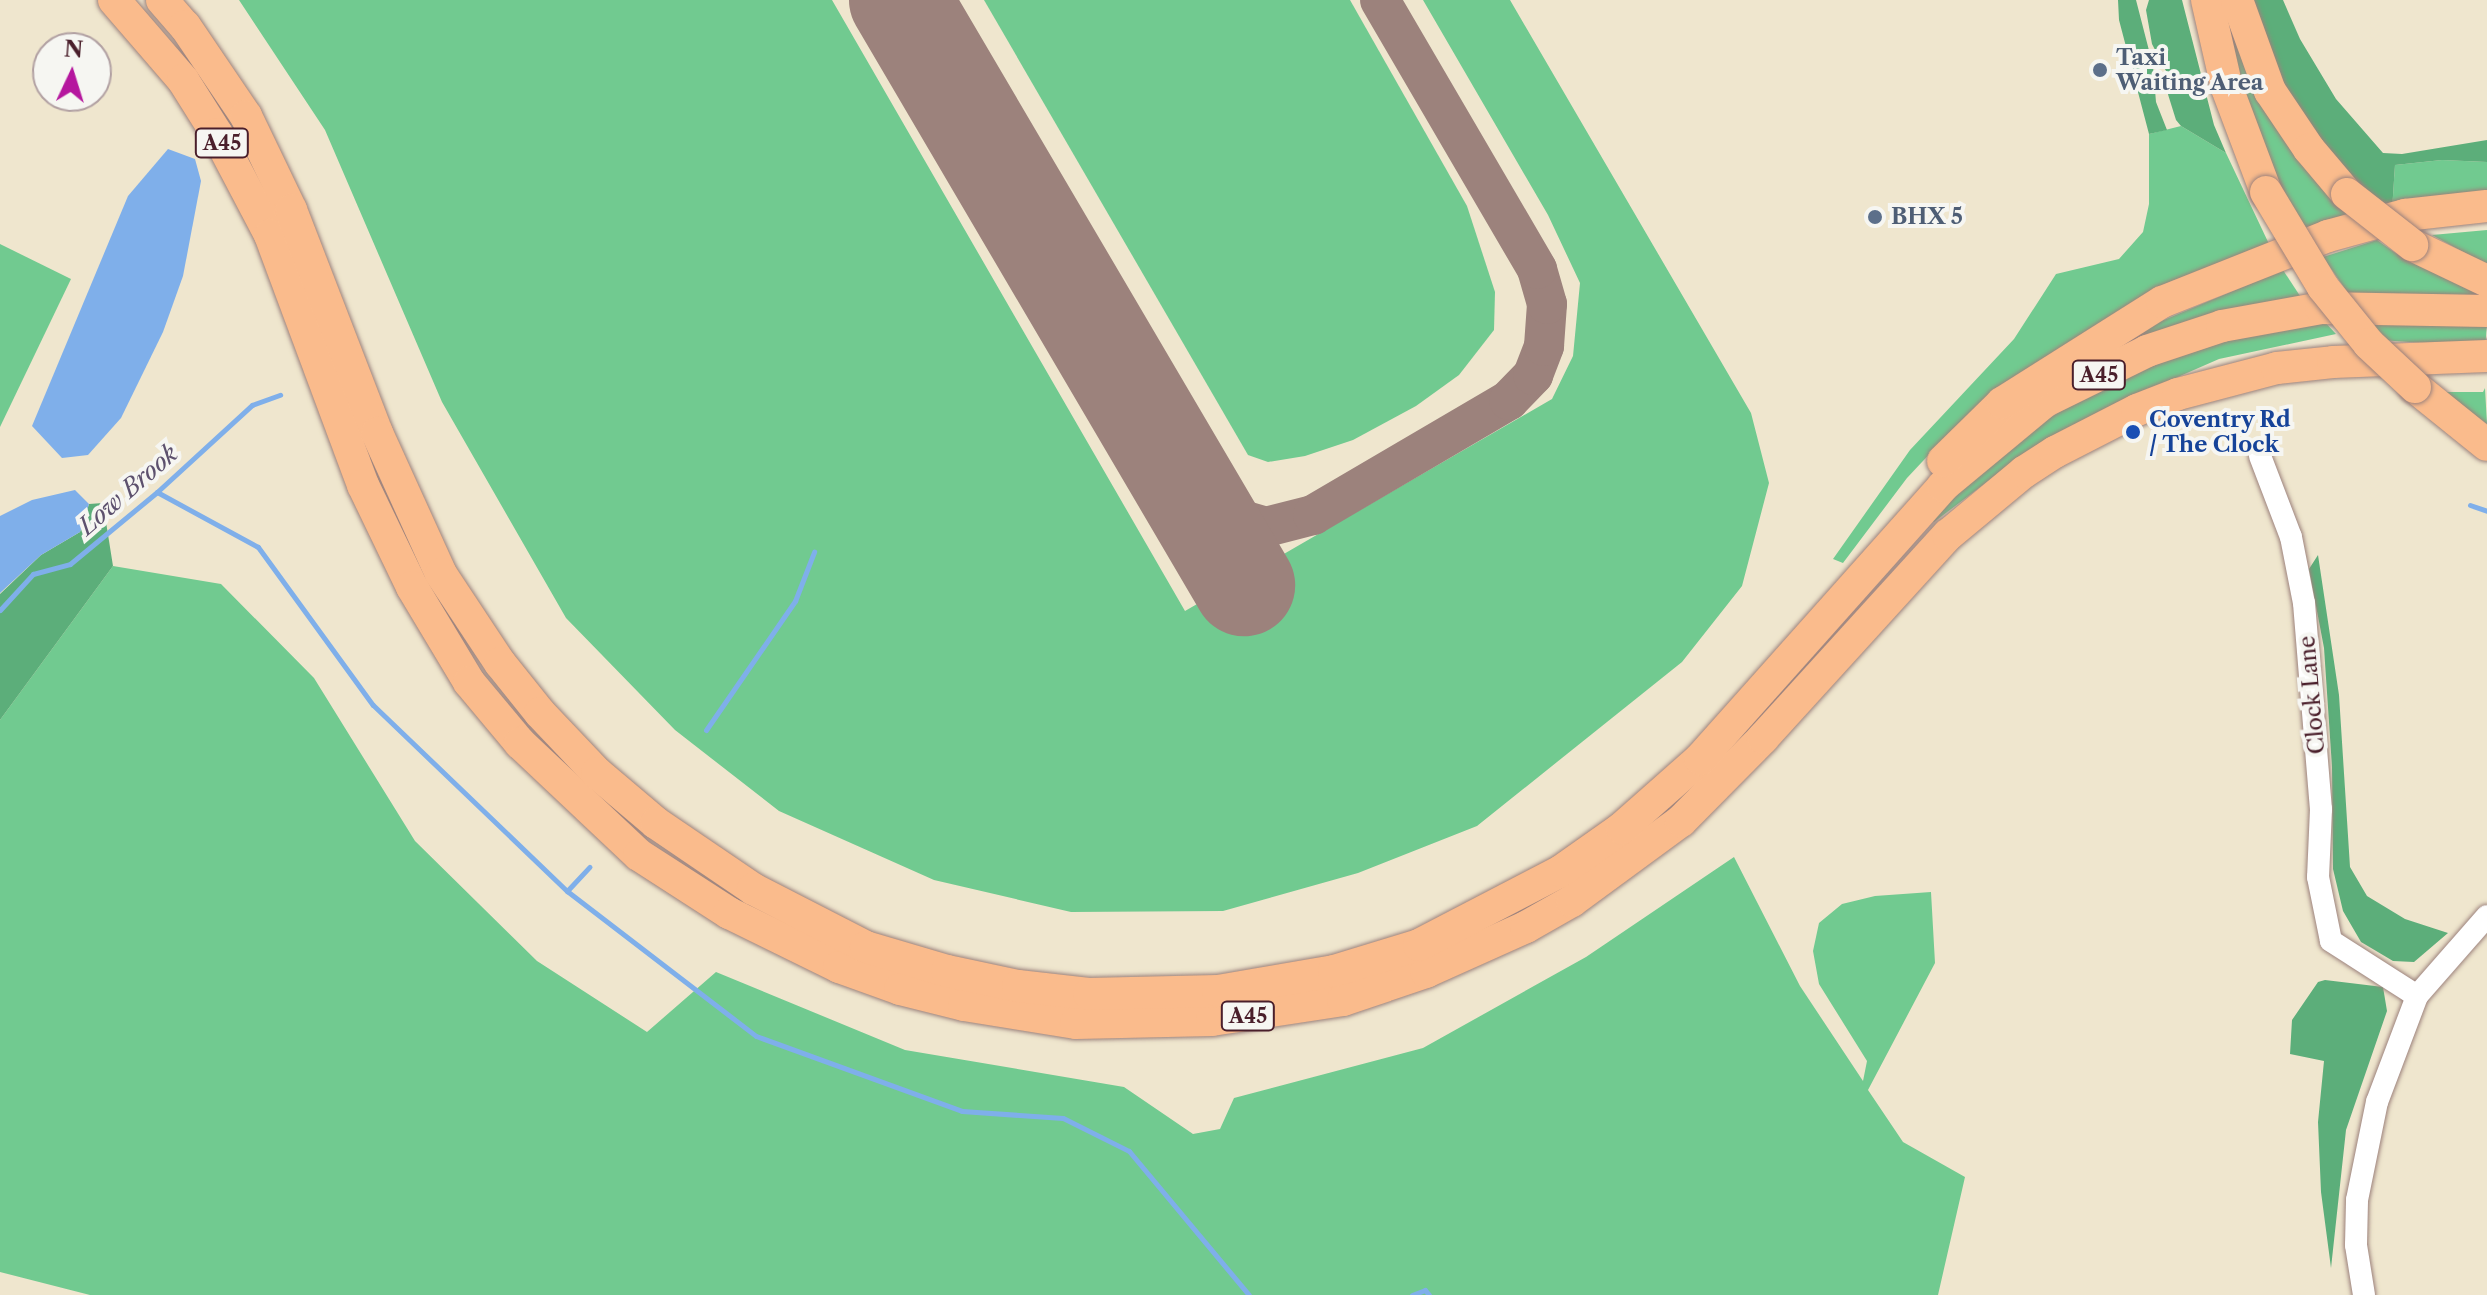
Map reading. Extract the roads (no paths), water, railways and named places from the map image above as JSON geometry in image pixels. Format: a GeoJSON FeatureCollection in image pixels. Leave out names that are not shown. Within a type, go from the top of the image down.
{"type":"FeatureCollection","features":[{"type":"Feature","properties":{"kind":"highway","name":"A45"},"geometry":{"type":"LineString","coordinates":[[114,0],[183,80],[217,134],[270,235],[363,485],[412,587],[469,682],[520,743],[639,855],[729,913],[839,967],[900,989],[964,1005],[1076,1023],[1212,1020],[1343,1000],[1426,972],[1526,927],[1572,901],[1681,821],[1763,738],[1948,535],[2024,472],[2094,430],[2178,394],[2277,368],[2487,356]]}},
{"type":"Feature","properties":{"kind":"highway","name":"A45"},"geometry":{"type":"LineString","coordinates":[[162,0],[185,26],[246,116],[291,210],[377,433],[441,574],[500,663],[540,713],[597,773],[656,823],[753,889],[866,947],[1018,986],[1089,994],[1218,991],[1334,971],[1419,945],[1561,871],[1622,828],[1700,759],[1943,486],[2044,402],[2121,364],[2222,326],[2321,308],[2487,311]]}},
{"type":"Feature","properties":{"kind":"highway"},"geometry":{"type":"LineString","coordinates":[[2207,0],[2227,88],[2266,192],[2323,287],[2369,344],[2415,387],[2487,445]]}},
{"type":"Feature","properties":{"kind":"highway"},"geometry":{"type":"LineString","coordinates":[[2237,0],[2270,91],[2309,149],[2347,194],[2487,281]]}},
{"type":"Feature","properties":{"kind":"highway"},"geometry":{"type":"LineString","coordinates":[[2408,230],[2487,206]]}},
{"type":"Feature","properties":{"kind":"highway"},"geometry":{"type":"LineString","coordinates":[[1829,613],[1856,567],[1932,472],[2002,403],[2170,298],[2328,236],[2408,230],[2487,215]]}},
{"type":"Feature","properties":{"kind":"highway"},"geometry":{"type":"LineString","coordinates":[[2346,362],[2487,369]]}},
{"type":"Feature","properties":{"kind":"street","name":"Clock Lane"},"geometry":{"type":"LineString","coordinates":[[2260,456],[2291,537],[2304,603],[2321,809],[2318,877],[2327,949],[2417,996]]}},
{"type":"Feature","properties":{"kind":"street"},"geometry":{"type":"LineString","coordinates":[[2364,1295],[2356,1245],[2357,1200],[2366,1147],[2384,1080],[2417,996],[2487,916]]}},
{"type":"Feature","properties":{"kind":"water"},"geometry":{"type":"Polygon","coordinates":[[[168,149],[195,159],[201,181],[183,276],[163,332],[121,418],[88,455],[62,458],[32,426],[128,196],[168,149]]]}},
{"type":"Feature","properties":{"kind":"water"},"geometry":{"type":"Polygon","coordinates":[[[75,490],[89,504],[80,532],[41,555],[0,593],[0,516],[32,500],[75,490]]]}},
{"type":"Feature","properties":{"kind":"waterway","name":"Low Brook"},"geometry":{"type":"LineString","coordinates":[[0,610],[33,574],[70,564],[157,492],[252,405],[280,395]]}},
{"type":"Feature","properties":{"kind":"waterway"},"geometry":{"type":"LineString","coordinates":[[157,492],[258,547],[373,705],[567,891],[756,1036],[962,1111],[1063,1118],[1129,1151],[1249,1295]]}},
{"type":"Feature","properties":{"kind":"waterway"},"geometry":{"type":"LineString","coordinates":[[2470,505],[2487,511]]}},
{"type":"Feature","properties":{"kind":"waterway"},"geometry":{"type":"LineString","coordinates":[[706,730],[795,601],[814,552]]}},
{"type":"Feature","properties":{"kind":"waterway"},"geometry":{"type":"LineString","coordinates":[[567,891],[589,867]]}},
{"type":"Feature","properties":{"kind":"waterway"},"geometry":{"type":"LineString","coordinates":[[1412,1295],[1425,1290],[1429,1295]]}},
{"type":"Feature","properties":{"kind":"place","name":"Taxi Waiting Area"},"geometry":{"type":"Point","coordinates":[2100,70]}},
{"type":"Feature","properties":{"kind":"place","name":"BHX 5"},"geometry":{"type":"Point","coordinates":[1875,217]}},
{"type":"Feature","properties":{"kind":"place","name":"Coventry Rd / The Clock"},"geometry":{"type":"Point","coordinates":[2133,432]}}]}
